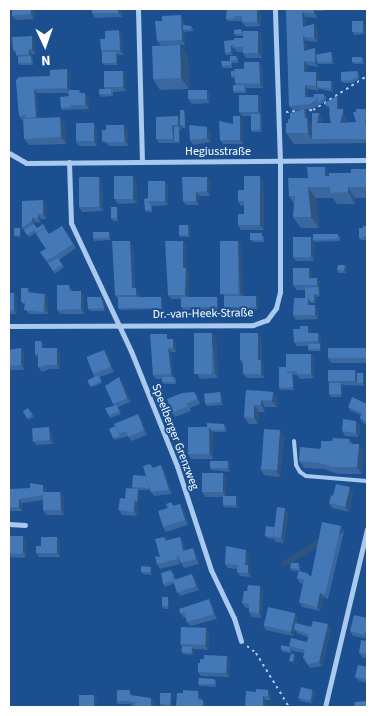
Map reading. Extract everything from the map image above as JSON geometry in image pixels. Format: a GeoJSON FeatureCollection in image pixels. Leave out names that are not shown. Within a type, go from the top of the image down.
{"type":"FeatureCollection","features":[{"type":"Feature","properties":{"kind":"street"},"geometry":{"type":"LineString","coordinates":[[138,9],[142,161]]}},
{"type":"Feature","properties":{"kind":"street","name":"Dr.-van-Heek-Straße"},"geometry":{"type":"LineString","coordinates":[[9,326],[253,325],[267,320],[276,308],[280,292],[280,162],[275,9]]}},
{"type":"Feature","properties":{"kind":"street","name":"Hegiusstraße"},"geometry":{"type":"LineString","coordinates":[[9,153],[26,163],[367,160]]}},
{"type":"Feature","properties":{"kind":"street","name":"Speelberger Grenzweg"},"geometry":{"type":"LineString","coordinates":[[69,162],[71,223],[120,325],[177,466],[211,570],[234,618],[241,641]]}},
{"type":"Feature","properties":{"kind":"street"},"geometry":{"type":"LineString","coordinates":[[9,524],[25,524]]}},
{"type":"Feature","properties":{"kind":"street"},"geometry":{"type":"LineString","coordinates":[[325,707],[366,542],[367,528]]}},
{"type":"Feature","properties":{"kind":"lane"},"geometry":{"type":"LineString","coordinates":[[294,440],[296,465],[300,472],[306,476],[367,481]]}},
{"type":"Feature","properties":{"kind":"path"},"geometry":{"type":"LineString","coordinates":[[278,112],[313,110],[367,76]]}},
{"type":"Feature","properties":{"kind":"path"},"geometry":{"type":"LineString","coordinates":[[241,641],[256,653],[289,707]]}},
{"type":"Feature","properties":{"kind":"building"},"geometry":{"type":"Polygon","coordinates":[[[12,9],[31,9],[31,14],[12,16],[12,9]]]}},
{"type":"Feature","properties":{"kind":"building"},"geometry":{"type":"Polygon","coordinates":[[[92,9],[118,9],[118,13],[92,13],[92,9]]]}},
{"type":"Feature","properties":{"kind":"building"},"geometry":{"type":"Polygon","coordinates":[[[227,9],[233,9],[233,16],[235,18],[226,19],[227,9]]]}},
{"type":"Feature","properties":{"kind":"building"},"geometry":{"type":"Polygon","coordinates":[[[233,9],[257,9],[257,22],[242,22],[242,16],[233,16],[233,9]]]}},
{"type":"Feature","properties":{"kind":"building"},"geometry":{"type":"Polygon","coordinates":[[[286,9],[313,9],[314,13],[302,12],[303,27],[314,24],[314,38],[303,36],[304,51],[315,48],[315,62],[304,61],[304,72],[316,72],[316,86],[305,85],[305,97],[316,97],[316,100],[310,104],[289,106],[286,9]]]}},
{"type":"Feature","properties":{"kind":"building"},"geometry":{"type":"Polygon","coordinates":[[[181,15],[182,40],[157,41],[155,21],[162,21],[162,16],[181,15]]]}},
{"type":"Feature","properties":{"kind":"building"},"geometry":{"type":"Polygon","coordinates":[[[352,21],[363,21],[363,32],[352,32],[352,21]]]}},
{"type":"Feature","properties":{"kind":"building"},"geometry":{"type":"Polygon","coordinates":[[[183,25],[191,26],[191,29],[183,29],[183,25]]]}},
{"type":"Feature","properties":{"kind":"building"},"geometry":{"type":"Polygon","coordinates":[[[241,29],[242,34],[234,34],[234,30],[241,29]]]}},
{"type":"Feature","properties":{"kind":"building"},"geometry":{"type":"Polygon","coordinates":[[[119,30],[120,50],[101,50],[100,39],[105,39],[105,31],[119,30]]]}},
{"type":"Feature","properties":{"kind":"building"},"geometry":{"type":"Polygon","coordinates":[[[243,31],[258,31],[258,53],[243,53],[243,47],[234,47],[234,38],[243,38],[243,31]]]}},
{"type":"Feature","properties":{"kind":"building"},"geometry":{"type":"Polygon","coordinates":[[[32,36],[32,49],[29,49],[29,54],[16,55],[16,50],[13,50],[12,37],[32,36]]]}},
{"type":"Feature","properties":{"kind":"building"},"geometry":{"type":"Polygon","coordinates":[[[234,40],[234,45],[231,45],[231,52],[225,53],[224,41],[234,40]]]}},
{"type":"Feature","properties":{"kind":"building"},"geometry":{"type":"Polygon","coordinates":[[[180,45],[181,78],[153,79],[152,46],[180,45]]]}},
{"type":"Feature","properties":{"kind":"building"},"geometry":{"type":"Polygon","coordinates":[[[102,52],[116,52],[116,63],[102,63],[102,52]]]}},
{"type":"Feature","properties":{"kind":"building"},"geometry":{"type":"Polygon","coordinates":[[[331,52],[332,62],[317,62],[316,55],[331,52]]]}},
{"type":"Feature","properties":{"kind":"building"},"geometry":{"type":"Polygon","coordinates":[[[31,56],[31,63],[18,63],[18,57],[31,56]]]}},
{"type":"Feature","properties":{"kind":"building"},"geometry":{"type":"Polygon","coordinates":[[[230,56],[236,56],[236,60],[230,61],[230,56]]]}},
{"type":"Feature","properties":{"kind":"building"},"geometry":{"type":"Polygon","coordinates":[[[352,57],[362,57],[362,62],[352,62],[352,57]]]}},
{"type":"Feature","properties":{"kind":"building"},"geometry":{"type":"Polygon","coordinates":[[[221,61],[231,61],[231,65],[222,66],[221,61]]]}},
{"type":"Feature","properties":{"kind":"building"},"geometry":{"type":"Polygon","coordinates":[[[244,62],[259,62],[260,84],[235,83],[234,69],[244,69],[244,62]]]}},
{"type":"Feature","properties":{"kind":"building"},"geometry":{"type":"Polygon","coordinates":[[[67,69],[67,88],[34,89],[36,117],[26,118],[26,115],[19,116],[16,80],[19,77],[50,76],[50,70],[67,69]]]}},
{"type":"Feature","properties":{"kind":"building"},"geometry":{"type":"Polygon","coordinates":[[[104,71],[123,71],[123,87],[104,87],[104,71]]]}},
{"type":"Feature","properties":{"kind":"building"},"geometry":{"type":"Polygon","coordinates":[[[231,71],[234,71],[235,76],[231,76],[231,71]]]}},
{"type":"Feature","properties":{"kind":"building"},"geometry":{"type":"Polygon","coordinates":[[[357,71],[357,77],[352,80],[341,81],[341,72],[357,71]]]}},
{"type":"Feature","properties":{"kind":"building"},"geometry":{"type":"Polygon","coordinates":[[[317,81],[331,81],[331,89],[317,87],[317,81]]]}},
{"type":"Feature","properties":{"kind":"building"},"geometry":{"type":"Polygon","coordinates":[[[233,85],[244,85],[244,91],[233,91],[233,85]]]}},
{"type":"Feature","properties":{"kind":"building"},"geometry":{"type":"Polygon","coordinates":[[[99,89],[111,89],[111,94],[99,94],[99,89]]]}},
{"type":"Feature","properties":{"kind":"building"},"geometry":{"type":"Polygon","coordinates":[[[69,90],[79,90],[79,93],[69,93],[68,95],[69,90]]]}},
{"type":"Feature","properties":{"kind":"building"},"geometry":{"type":"Polygon","coordinates":[[[188,90],[207,90],[207,99],[188,99],[188,90]]]}},
{"type":"Feature","properties":{"kind":"building"},"geometry":{"type":"Polygon","coordinates":[[[69,93],[85,93],[85,105],[69,105],[69,93]]]}},
{"type":"Feature","properties":{"kind":"building"},"geometry":{"type":"Polygon","coordinates":[[[314,94],[324,94],[324,98],[318,103],[318,99],[314,97],[314,94]]]}},
{"type":"Feature","properties":{"kind":"building"},"geometry":{"type":"Polygon","coordinates":[[[239,95],[258,95],[258,112],[239,112],[239,95]]]}},
{"type":"Feature","properties":{"kind":"building"},"geometry":{"type":"Polygon","coordinates":[[[69,96],[71,107],[61,108],[60,97],[69,96]]]}},
{"type":"Feature","properties":{"kind":"building"},"geometry":{"type":"Polygon","coordinates":[[[337,96],[337,109],[343,109],[343,113],[330,113],[329,105],[325,105],[325,103],[337,96]]]}},
{"type":"Feature","properties":{"kind":"building"},"geometry":{"type":"Polygon","coordinates":[[[304,109],[305,119],[290,119],[290,113],[304,109]]]}},
{"type":"Feature","properties":{"kind":"building"},"geometry":{"type":"Polygon","coordinates":[[[356,109],[367,109],[367,112],[356,112],[356,109]]]}},
{"type":"Feature","properties":{"kind":"building"},"geometry":{"type":"Polygon","coordinates":[[[180,110],[184,110],[185,126],[180,125],[180,110]]]}},
{"type":"Feature","properties":{"kind":"building"},"geometry":{"type":"Polygon","coordinates":[[[343,112],[340,123],[356,122],[353,112],[367,112],[365,122],[367,122],[367,139],[312,139],[312,113],[319,113],[317,123],[331,123],[329,113],[343,112]]]}},
{"type":"Feature","properties":{"kind":"building"},"geometry":{"type":"Polygon","coordinates":[[[251,114],[260,114],[260,130],[251,130],[251,114]]]}},
{"type":"Feature","properties":{"kind":"building"},"geometry":{"type":"Polygon","coordinates":[[[178,116],[178,125],[172,125],[173,139],[156,139],[156,117],[178,116]]]}},
{"type":"Feature","properties":{"kind":"building"},"geometry":{"type":"Polygon","coordinates":[[[233,116],[240,116],[240,140],[220,140],[219,121],[233,124],[233,116]]]}},
{"type":"Feature","properties":{"kind":"building"},"geometry":{"type":"Polygon","coordinates":[[[60,117],[61,137],[24,139],[23,119],[60,117]]]}},
{"type":"Feature","properties":{"kind":"building"},"geometry":{"type":"Polygon","coordinates":[[[307,118],[308,133],[286,133],[288,119],[307,118]]]}},
{"type":"Feature","properties":{"kind":"building"},"geometry":{"type":"Polygon","coordinates":[[[76,123],[94,123],[94,141],[76,141],[76,123]]]}},
{"type":"Feature","properties":{"kind":"building"},"geometry":{"type":"Polygon","coordinates":[[[106,125],[124,125],[124,142],[106,142],[106,125]]]}},
{"type":"Feature","properties":{"kind":"building"},"geometry":{"type":"Polygon","coordinates":[[[189,125],[207,127],[207,138],[190,140],[189,125]]]}},
{"type":"Feature","properties":{"kind":"building"},"geometry":{"type":"Polygon","coordinates":[[[174,127],[179,127],[179,141],[174,141],[174,127]]]}},
{"type":"Feature","properties":{"kind":"building"},"geometry":{"type":"Polygon","coordinates":[[[102,130],[106,130],[106,141],[102,141],[102,130]]]}},
{"type":"Feature","properties":{"kind":"building"},"geometry":{"type":"Polygon","coordinates":[[[307,167],[325,167],[325,176],[329,176],[329,173],[351,173],[351,169],[367,169],[367,187],[348,187],[348,192],[330,193],[330,187],[308,187],[311,217],[293,217],[295,196],[289,196],[288,178],[308,178],[307,167]]]}},
{"type":"Feature","properties":{"kind":"building"},"geometry":{"type":"Polygon","coordinates":[[[114,176],[133,176],[133,199],[114,199],[114,176]]]}},
{"type":"Feature","properties":{"kind":"building"},"geometry":{"type":"Polygon","coordinates":[[[244,176],[260,176],[260,225],[238,225],[238,214],[244,214],[244,201],[238,201],[238,190],[244,190],[244,176]]]}},
{"type":"Feature","properties":{"kind":"building"},"geometry":{"type":"Polygon","coordinates":[[[79,177],[99,177],[99,207],[79,207],[79,177]]]}},
{"type":"Feature","properties":{"kind":"building"},"geometry":{"type":"Polygon","coordinates":[[[182,177],[207,177],[207,191],[196,192],[196,201],[183,201],[182,177]]]}},
{"type":"Feature","properties":{"kind":"building"},"geometry":{"type":"Polygon","coordinates":[[[148,181],[165,181],[165,201],[148,201],[148,181]]]}},
{"type":"Feature","properties":{"kind":"building"},"geometry":{"type":"Polygon","coordinates":[[[148,198],[151,210],[145,210],[144,199],[148,198]]]}},
{"type":"Feature","properties":{"kind":"building"},"geometry":{"type":"Polygon","coordinates":[[[43,200],[43,214],[38,214],[38,218],[32,218],[32,221],[22,228],[22,201],[43,200]]]}},
{"type":"Feature","properties":{"kind":"building"},"geometry":{"type":"Polygon","coordinates":[[[111,207],[117,207],[117,218],[111,218],[111,207]]]}},
{"type":"Feature","properties":{"kind":"building"},"geometry":{"type":"Polygon","coordinates":[[[34,224],[37,228],[43,224],[47,230],[45,228],[36,233],[34,230],[27,235],[24,230],[34,224]]]}},
{"type":"Feature","properties":{"kind":"building"},"geometry":{"type":"Polygon","coordinates":[[[179,225],[188,225],[188,235],[179,235],[179,225]]]}},
{"type":"Feature","properties":{"kind":"building"},"geometry":{"type":"Polygon","coordinates":[[[62,226],[73,244],[46,260],[40,252],[46,249],[36,234],[45,228],[49,234],[62,226]]]}},
{"type":"Feature","properties":{"kind":"building"},"geometry":{"type":"Polygon","coordinates":[[[363,226],[367,226],[367,236],[363,236],[363,226]]]}},
{"type":"Feature","properties":{"kind":"building"},"geometry":{"type":"Polygon","coordinates":[[[14,228],[20,228],[20,235],[14,235],[14,228]]]}},
{"type":"Feature","properties":{"kind":"building"},"geometry":{"type":"Polygon","coordinates":[[[359,228],[363,228],[364,238],[359,238],[359,228]]]}},
{"type":"Feature","properties":{"kind":"building"},"geometry":{"type":"Polygon","coordinates":[[[93,232],[109,232],[109,238],[93,238],[93,232]]]}},
{"type":"Feature","properties":{"kind":"building"},"geometry":{"type":"Polygon","coordinates":[[[250,233],[262,233],[262,240],[250,240],[250,233]]]}},
{"type":"Feature","properties":{"kind":"building"},"geometry":{"type":"Polygon","coordinates":[[[313,234],[338,234],[338,239],[313,240],[313,234]]]}},
{"type":"Feature","properties":{"kind":"building"},"geometry":{"type":"Polygon","coordinates":[[[293,237],[311,237],[311,257],[293,257],[293,237]]]}},
{"type":"Feature","properties":{"kind":"building"},"geometry":{"type":"Polygon","coordinates":[[[112,241],[130,241],[132,288],[136,288],[136,295],[115,295],[112,241]]]}},
{"type":"Feature","properties":{"kind":"building"},"geometry":{"type":"Polygon","coordinates":[[[165,241],[183,241],[183,268],[186,268],[185,295],[168,295],[165,241]]]}},
{"type":"Feature","properties":{"kind":"building"},"geometry":{"type":"Polygon","coordinates":[[[220,241],[238,241],[238,294],[220,294],[220,241]]]}},
{"type":"Feature","properties":{"kind":"building"},"geometry":{"type":"Polygon","coordinates":[[[58,258],[62,265],[53,271],[48,263],[58,258]]]}},
{"type":"Feature","properties":{"kind":"building"},"geometry":{"type":"Polygon","coordinates":[[[338,265],[345,265],[344,271],[337,270],[338,265]]]}},
{"type":"Feature","properties":{"kind":"building"},"geometry":{"type":"Polygon","coordinates":[[[293,268],[309,268],[309,278],[317,278],[317,285],[293,285],[293,268]]]}},
{"type":"Feature","properties":{"kind":"building"},"geometry":{"type":"Polygon","coordinates":[[[57,285],[69,285],[69,291],[81,291],[81,309],[57,310],[57,285]]]}},
{"type":"Feature","properties":{"kind":"building"},"geometry":{"type":"Polygon","coordinates":[[[318,287],[319,294],[314,294],[314,301],[305,298],[305,288],[318,287]]]}},
{"type":"Feature","properties":{"kind":"building"},"geometry":{"type":"Polygon","coordinates":[[[21,288],[28,288],[26,302],[21,302],[21,288]]]}},
{"type":"Feature","properties":{"kind":"building"},"geometry":{"type":"Polygon","coordinates":[[[26,292],[45,294],[43,312],[24,310],[26,292]]]}},
{"type":"Feature","properties":{"kind":"building"},"geometry":{"type":"Polygon","coordinates":[[[9,293],[14,293],[14,310],[9,310],[9,293]]]}},
{"type":"Feature","properties":{"kind":"building"},"geometry":{"type":"Polygon","coordinates":[[[224,296],[256,296],[256,307],[224,307],[224,296]]]}},
{"type":"Feature","properties":{"kind":"building"},"geometry":{"type":"Polygon","coordinates":[[[87,297],[101,297],[104,308],[88,309],[87,297]]]}},
{"type":"Feature","properties":{"kind":"building"},"geometry":{"type":"Polygon","coordinates":[[[118,297],[161,297],[161,308],[118,308],[118,297]]]}},
{"type":"Feature","properties":{"kind":"building"},"geometry":{"type":"Polygon","coordinates":[[[181,297],[217,297],[217,307],[181,307],[181,297]]]}},
{"type":"Feature","properties":{"kind":"building"},"geometry":{"type":"Polygon","coordinates":[[[294,298],[308,298],[308,305],[315,305],[315,315],[293,315],[294,298]]]}},
{"type":"Feature","properties":{"kind":"building"},"geometry":{"type":"Polygon","coordinates":[[[300,326],[308,326],[308,333],[318,333],[318,341],[294,342],[293,329],[300,329],[300,326]]]}},
{"type":"Feature","properties":{"kind":"building"},"geometry":{"type":"Polygon","coordinates":[[[194,333],[212,333],[212,374],[194,374],[194,333]]]}},
{"type":"Feature","properties":{"kind":"building"},"geometry":{"type":"Polygon","coordinates":[[[240,333],[258,333],[258,360],[261,360],[261,374],[243,374],[243,360],[240,360],[240,333]]]}},
{"type":"Feature","properties":{"kind":"building"},"geometry":{"type":"Polygon","coordinates":[[[150,334],[167,334],[167,339],[173,339],[173,348],[168,348],[171,374],[153,375],[150,334]]]}},
{"type":"Feature","properties":{"kind":"building"},"geometry":{"type":"Polygon","coordinates":[[[35,341],[41,341],[41,348],[38,348],[38,354],[35,354],[35,341]]]}},
{"type":"Feature","properties":{"kind":"building"},"geometry":{"type":"Polygon","coordinates":[[[308,344],[320,344],[320,349],[308,349],[308,344]]]}},
{"type":"Feature","properties":{"kind":"building"},"geometry":{"type":"Polygon","coordinates":[[[21,348],[21,365],[9,366],[9,350],[21,348]]]}},
{"type":"Feature","properties":{"kind":"building"},"geometry":{"type":"Polygon","coordinates":[[[38,348],[57,348],[57,365],[38,367],[38,348]]]}},
{"type":"Feature","properties":{"kind":"building"},"geometry":{"type":"Polygon","coordinates":[[[328,348],[367,348],[367,358],[328,358],[328,348]]]}},
{"type":"Feature","properties":{"kind":"building"},"geometry":{"type":"Polygon","coordinates":[[[104,350],[111,367],[93,374],[86,357],[104,350]]]}},
{"type":"Feature","properties":{"kind":"building"},"geometry":{"type":"Polygon","coordinates":[[[286,354],[311,354],[311,374],[297,374],[297,371],[286,371],[286,354]]]}},
{"type":"Feature","properties":{"kind":"building"},"geometry":{"type":"Polygon","coordinates":[[[279,367],[286,367],[288,373],[292,373],[293,387],[279,388],[279,367]]]}},
{"type":"Feature","properties":{"kind":"building"},"geometry":{"type":"Polygon","coordinates":[[[328,370],[355,370],[355,381],[328,381],[328,370]]]}},
{"type":"Feature","properties":{"kind":"building"},"geometry":{"type":"Polygon","coordinates":[[[357,373],[363,373],[363,383],[357,383],[357,373]]]}},
{"type":"Feature","properties":{"kind":"building"},"geometry":{"type":"Polygon","coordinates":[[[98,375],[101,381],[90,387],[87,380],[98,375]]]}},
{"type":"Feature","properties":{"kind":"building"},"geometry":{"type":"Polygon","coordinates":[[[119,377],[127,398],[113,404],[105,386],[119,377]]]}},
{"type":"Feature","properties":{"kind":"building"},"geometry":{"type":"Polygon","coordinates":[[[162,377],[174,377],[174,382],[162,382],[162,377]]]}},
{"type":"Feature","properties":{"kind":"building"},"geometry":{"type":"Polygon","coordinates":[[[329,383],[341,383],[341,394],[329,394],[329,383]]]}},
{"type":"Feature","properties":{"kind":"building"},"geometry":{"type":"Polygon","coordinates":[[[246,390],[273,392],[272,401],[261,400],[261,405],[254,405],[254,418],[244,417],[246,390]]]}},
{"type":"Feature","properties":{"kind":"building"},"geometry":{"type":"Polygon","coordinates":[[[194,392],[197,399],[186,404],[188,406],[172,413],[167,399],[182,393],[194,392]]]}},
{"type":"Feature","properties":{"kind":"building"},"geometry":{"type":"Polygon","coordinates":[[[220,392],[221,402],[205,404],[204,394],[220,392]]]}},
{"type":"Feature","properties":{"kind":"building"},"geometry":{"type":"Polygon","coordinates":[[[352,397],[367,404],[367,422],[360,418],[362,413],[348,407],[352,397]]]}},
{"type":"Feature","properties":{"kind":"building"},"geometry":{"type":"Polygon","coordinates":[[[117,405],[119,411],[109,416],[105,408],[117,405]]]}},
{"type":"Feature","properties":{"kind":"building"},"geometry":{"type":"Polygon","coordinates":[[[28,408],[32,415],[27,418],[23,411],[28,408]]]}},
{"type":"Feature","properties":{"kind":"building"},"geometry":{"type":"Polygon","coordinates":[[[138,414],[144,430],[128,437],[126,431],[119,434],[114,424],[138,414]]]}},
{"type":"Feature","properties":{"kind":"building"},"geometry":{"type":"Polygon","coordinates":[[[343,419],[356,421],[356,433],[342,431],[343,419]]]}},
{"type":"Feature","properties":{"kind":"building"},"geometry":{"type":"Polygon","coordinates":[[[207,423],[224,424],[224,430],[211,430],[207,427],[207,423]]]}},
{"type":"Feature","properties":{"kind":"building"},"geometry":{"type":"Polygon","coordinates":[[[115,426],[120,436],[113,438],[109,429],[115,426]]]}},
{"type":"Feature","properties":{"kind":"building"},"geometry":{"type":"Polygon","coordinates":[[[49,427],[50,440],[33,441],[32,428],[49,427]]]}},
{"type":"Feature","properties":{"kind":"building"},"geometry":{"type":"Polygon","coordinates":[[[188,427],[209,427],[209,454],[188,454],[188,427]]]}},
{"type":"Feature","properties":{"kind":"building"},"geometry":{"type":"Polygon","coordinates":[[[264,429],[280,430],[277,470],[261,469],[264,429]]]}},
{"type":"Feature","properties":{"kind":"building"},"geometry":{"type":"Polygon","coordinates":[[[333,438],[349,439],[349,444],[359,444],[357,467],[334,467],[299,461],[300,447],[321,449],[321,441],[332,441],[333,438]]]}},
{"type":"Feature","properties":{"kind":"building"},"geometry":{"type":"Polygon","coordinates":[[[210,461],[228,461],[228,468],[210,468],[210,461]]]}},
{"type":"Feature","properties":{"kind":"building"},"geometry":{"type":"Polygon","coordinates":[[[150,464],[153,468],[161,465],[169,490],[151,492],[143,466],[150,464]]]}},
{"type":"Feature","properties":{"kind":"building"},"geometry":{"type":"Polygon","coordinates":[[[202,473],[223,473],[223,492],[202,492],[202,473]]]}},
{"type":"Feature","properties":{"kind":"building"},"geometry":{"type":"Polygon","coordinates":[[[133,475],[146,476],[149,488],[132,487],[133,475]]]}},
{"type":"Feature","properties":{"kind":"building"},"geometry":{"type":"Polygon","coordinates":[[[30,483],[43,485],[43,492],[60,492],[61,510],[43,510],[43,495],[19,499],[19,507],[9,507],[9,489],[30,488],[30,483]]]}},
{"type":"Feature","properties":{"kind":"building"},"geometry":{"type":"Polygon","coordinates":[[[336,484],[350,487],[345,507],[329,503],[336,484]]]}},
{"type":"Feature","properties":{"kind":"building"},"geometry":{"type":"Polygon","coordinates":[[[126,488],[138,489],[137,502],[125,499],[126,488]]]}},
{"type":"Feature","properties":{"kind":"building"},"geometry":{"type":"Polygon","coordinates":[[[223,496],[236,496],[236,505],[223,505],[223,496]]]}},
{"type":"Feature","properties":{"kind":"building"},"geometry":{"type":"Polygon","coordinates":[[[120,498],[135,500],[133,512],[118,510],[120,498]]]}},
{"type":"Feature","properties":{"kind":"building"},"geometry":{"type":"Polygon","coordinates":[[[171,502],[173,506],[180,504],[185,520],[163,527],[158,511],[168,508],[166,504],[171,502]]]}},
{"type":"Feature","properties":{"kind":"building"},"geometry":{"type":"Polygon","coordinates":[[[277,507],[285,508],[281,538],[273,537],[277,507]]]}},
{"type":"Feature","properties":{"kind":"building"},"geometry":{"type":"Polygon","coordinates":[[[322,522],[341,526],[325,594],[320,593],[317,607],[299,602],[304,580],[297,578],[299,571],[307,573],[311,577],[322,522]]]}},
{"type":"Feature","properties":{"kind":"building"},"geometry":{"type":"Polygon","coordinates":[[[266,526],[274,527],[273,537],[265,536],[266,526]]]}},
{"type":"Feature","properties":{"kind":"building"},"geometry":{"type":"Polygon","coordinates":[[[9,536],[23,536],[23,552],[21,554],[9,553],[9,536]]]}},
{"type":"Feature","properties":{"kind":"building"},"geometry":{"type":"Polygon","coordinates":[[[41,537],[57,537],[57,553],[36,553],[36,546],[41,546],[41,537]]]}},
{"type":"Feature","properties":{"kind":"building"},"geometry":{"type":"Polygon","coordinates":[[[164,537],[165,541],[180,537],[183,551],[193,548],[196,559],[181,563],[179,556],[176,557],[177,559],[157,564],[155,556],[160,557],[155,539],[164,537]]]}},
{"type":"Feature","properties":{"kind":"building"},"geometry":{"type":"Polygon","coordinates":[[[226,546],[246,550],[245,565],[248,565],[248,573],[237,572],[238,565],[225,564],[226,546]]]}},
{"type":"Feature","properties":{"kind":"building"},"geometry":{"type":"Polygon","coordinates":[[[291,563],[299,563],[298,569],[290,568],[291,563]]]}},
{"type":"Feature","properties":{"kind":"building"},"geometry":{"type":"Polygon","coordinates":[[[141,566],[151,567],[150,572],[141,572],[141,566]]]}},
{"type":"Feature","properties":{"kind":"building"},"geometry":{"type":"Polygon","coordinates":[[[171,570],[174,581],[163,584],[161,573],[171,570]]]}},
{"type":"Feature","properties":{"kind":"building"},"geometry":{"type":"Polygon","coordinates":[[[192,574],[196,586],[177,593],[173,580],[192,574]]]}},
{"type":"Feature","properties":{"kind":"building"},"geometry":{"type":"Polygon","coordinates":[[[248,585],[260,586],[259,613],[249,612],[249,604],[242,603],[244,591],[247,591],[248,585]]]}},
{"type":"Feature","properties":{"kind":"building"},"geometry":{"type":"Polygon","coordinates":[[[162,597],[168,597],[168,606],[162,606],[162,597]]]}},
{"type":"Feature","properties":{"kind":"building"},"geometry":{"type":"Polygon","coordinates":[[[209,599],[214,614],[187,622],[184,612],[180,613],[179,609],[209,599]]]}},
{"type":"Feature","properties":{"kind":"building"},"geometry":{"type":"Polygon","coordinates":[[[268,607],[295,613],[291,632],[264,626],[268,607]]]}},
{"type":"Feature","properties":{"kind":"building"},"geometry":{"type":"Polygon","coordinates":[[[354,615],[367,618],[367,633],[365,632],[364,635],[350,631],[354,615]]]}},
{"type":"Feature","properties":{"kind":"building"},"geometry":{"type":"Polygon","coordinates":[[[313,621],[328,624],[319,662],[307,664],[305,658],[303,658],[305,650],[289,646],[291,638],[307,642],[309,635],[294,629],[295,623],[311,627],[313,621]]]}},
{"type":"Feature","properties":{"kind":"building"},"geometry":{"type":"Polygon","coordinates":[[[181,627],[206,628],[205,645],[180,644],[181,627]]]}},
{"type":"Feature","properties":{"kind":"building"},"geometry":{"type":"Polygon","coordinates":[[[361,640],[367,641],[367,654],[359,653],[361,640]]]}},
{"type":"Feature","properties":{"kind":"building"},"geometry":{"type":"Polygon","coordinates":[[[281,645],[290,647],[289,651],[281,649],[281,645]]]}},
{"type":"Feature","properties":{"kind":"building"},"geometry":{"type":"Polygon","coordinates":[[[182,646],[192,647],[191,653],[181,652],[182,646]]]}},
{"type":"Feature","properties":{"kind":"building"},"geometry":{"type":"Polygon","coordinates":[[[291,654],[294,654],[293,662],[289,661],[291,654]]]}},
{"type":"Feature","properties":{"kind":"building"},"geometry":{"type":"Polygon","coordinates":[[[204,655],[227,656],[226,673],[198,672],[198,663],[204,663],[204,655]]]}},
{"type":"Feature","properties":{"kind":"building"},"geometry":{"type":"Polygon","coordinates":[[[200,659],[204,659],[204,663],[200,663],[200,659]]]}},
{"type":"Feature","properties":{"kind":"building"},"geometry":{"type":"Polygon","coordinates":[[[358,665],[367,667],[367,679],[355,677],[358,665]]]}},
{"type":"Feature","properties":{"kind":"building"},"geometry":{"type":"Polygon","coordinates":[[[199,678],[214,679],[214,684],[198,684],[199,678]]]}},
{"type":"Feature","properties":{"kind":"building"},"geometry":{"type":"Polygon","coordinates":[[[301,687],[313,690],[310,701],[298,698],[301,687]]]}},
{"type":"Feature","properties":{"kind":"building"},"geometry":{"type":"Polygon","coordinates":[[[256,689],[268,690],[268,696],[263,696],[263,707],[245,707],[246,691],[256,692],[256,689]]]}},
{"type":"Feature","properties":{"kind":"building"},"geometry":{"type":"Polygon","coordinates":[[[117,690],[130,690],[130,701],[117,701],[117,690]]]}},
{"type":"Feature","properties":{"kind":"building"},"geometry":{"type":"Polygon","coordinates":[[[183,690],[198,691],[198,699],[203,700],[203,707],[176,707],[177,693],[183,693],[183,690]]]}},
{"type":"Feature","properties":{"kind":"building"},"geometry":{"type":"Polygon","coordinates":[[[160,693],[171,693],[170,705],[160,704],[160,693]]]}},
{"type":"Feature","properties":{"kind":"building"},"geometry":{"type":"Polygon","coordinates":[[[79,695],[94,695],[94,707],[79,707],[79,695]]]}},
{"type":"Feature","properties":{"kind":"building"},"geometry":{"type":"Polygon","coordinates":[[[130,695],[151,698],[151,707],[135,707],[135,702],[130,702],[130,695]]]}},
{"type":"Feature","properties":{"kind":"building"},"geometry":{"type":"Polygon","coordinates":[[[367,701],[367,707],[354,707],[355,702],[367,701]]]}}]}
